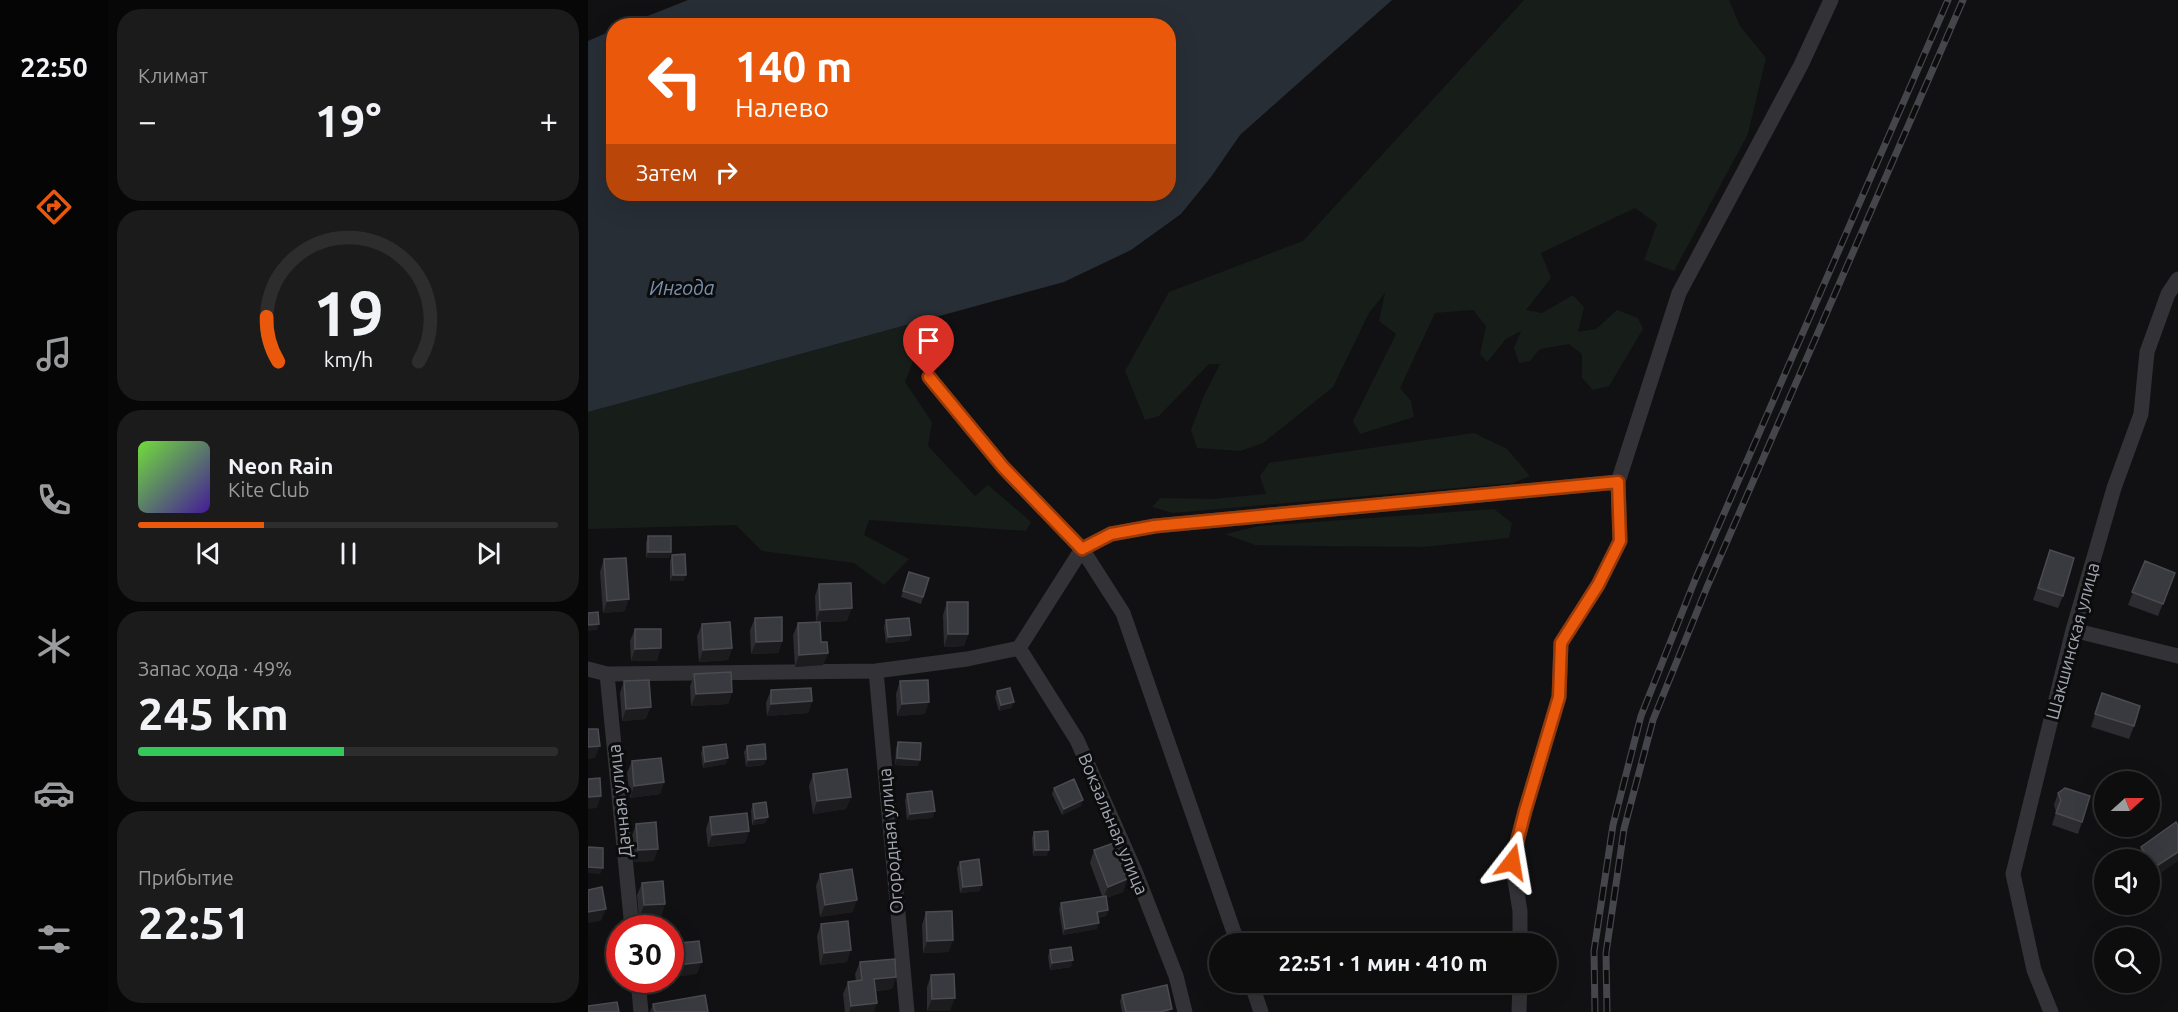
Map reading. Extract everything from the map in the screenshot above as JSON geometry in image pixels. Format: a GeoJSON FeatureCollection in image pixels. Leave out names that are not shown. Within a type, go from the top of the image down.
{"type":"FeatureCollection","features":[{"type":"Feature","properties":{"kind":"street"},"geometry":{"type":"LineString","coordinates":[[1520,933],[1520,911],[1512,862],[1559,697],[1561,643],[1598,585],[1620,541],[1618,482],[1679,294],[1801,65],[1831,0]]}},
{"type":"Feature","properties":{"kind":"street","name":"Шакшинская улица"},"geometry":{"type":"LineString","coordinates":[[2050,1010],[2034,970],[2013,874],[2073,630],[2114,488],[2140,414],[2146,352],[2168,294],[2178,279]]}},
{"type":"Feature","properties":{"kind":"street"},"geometry":{"type":"LineString","coordinates":[[929,377],[1003,467],[1082,549],[1123,613],[1234,933]]}},
{"type":"Feature","properties":{"kind":"street"},"geometry":{"type":"LineString","coordinates":[[588,669],[607,674],[876,671],[967,659],[1019,648],[1082,549],[1111,534],[1155,526],[1618,482]]}},
{"type":"Feature","properties":{"kind":"street"},"geometry":{"type":"LineString","coordinates":[[2073,630],[2178,656]]}},
{"type":"Feature","properties":{"kind":"street","name":"Вокзальная улица"},"geometry":{"type":"LineString","coordinates":[[1019,648],[1077,740],[1139,882],[1176,976],[1185,1012]]}},
{"type":"Feature","properties":{"kind":"street","name":"Огородная улица"},"geometry":{"type":"LineString","coordinates":[[876,671],[907,1012]]}},
{"type":"Feature","properties":{"kind":"street","name":"Дачная улица"},"geometry":{"type":"LineString","coordinates":[[607,674],[631,915]]}},
{"type":"Feature","properties":{"kind":"street"},"geometry":{"type":"LineString","coordinates":[[639,993],[641,1012]]}},
{"type":"Feature","properties":{"kind":"street"},"geometry":{"type":"LineString","coordinates":[[1255,993],[1261,1012]]}},
{"type":"Feature","properties":{"kind":"street"},"geometry":{"type":"LineString","coordinates":[[1519,1012],[1520,993]]}},
{"type":"Feature","properties":{"kind":"shaded area"},"geometry":{"type":"Polygon","coordinates":[[[1524,0],[1729,0],[1740,26],[1766,58],[1748,134],[1674,271],[1644,260],[1657,224],[1635,208],[1541,253],[1551,278],[1526,310],[1542,313],[1573,295],[1584,307],[1578,332],[1596,329],[1617,310],[1638,318],[1643,329],[1609,386],[1593,390],[1582,378],[1582,354],[1569,344],[1540,349],[1530,361],[1519,363],[1514,348],[1521,331],[1506,339],[1487,362],[1480,354],[1486,326],[1473,310],[1435,313],[1400,388],[1411,401],[1414,417],[1360,434],[1353,421],[1396,334],[1379,321],[1385,293],[1369,313],[1333,387],[1263,443],[1240,451],[1197,448],[1191,430],[1203,398],[1220,364],[1209,364],[1159,416],[1145,420],[1125,371],[1169,292],[1303,241],[1524,0]]]}},
{"type":"Feature","properties":{"kind":"shaded area"},"geometry":{"type":"Polygon","coordinates":[[[929,319],[905,382],[932,422],[928,446],[975,496],[988,485],[1031,522],[1026,531],[869,520],[864,535],[909,559],[884,585],[854,563],[762,551],[736,525],[588,529],[588,412],[929,319]]]}},
{"type":"Feature","properties":{"kind":"shaded area"},"geometry":{"type":"Polygon","coordinates":[[[1474,433],[1507,449],[1530,476],[1513,483],[1173,513],[1152,507],[1160,498],[1213,499],[1266,494],[1260,476],[1269,463],[1474,433]]]}},
{"type":"Feature","properties":{"kind":"shaded area"},"geometry":{"type":"Polygon","coordinates":[[[1494,509],[1512,523],[1509,538],[1423,547],[1313,546],[1255,545],[1225,534],[1259,526],[1494,509]]]}},
{"type":"Feature","properties":{"kind":"water","name":"Ингода"},"geometry":{"type":"Polygon","coordinates":[[[688,0],[1392,0],[1240,135],[1211,177],[1181,214],[1131,250],[1064,282],[588,412],[588,41],[606,33],[606,201],[1176,201],[1176,18],[643,18],[688,0]]]}},
{"type":"Feature","properties":{"kind":"building"},"geometry":{"type":"Polygon","coordinates":[[[648,536],[671,536],[671,552],[648,552],[648,536]]]}},
{"type":"Feature","properties":{"kind":"building"},"geometry":{"type":"Polygon","coordinates":[[[2050,550],[2074,558],[2063,596],[2038,588],[2050,550]]]}},
{"type":"Feature","properties":{"kind":"building"},"geometry":{"type":"Polygon","coordinates":[[[685,554],[686,575],[673,575],[672,555],[685,554]]]}},
{"type":"Feature","properties":{"kind":"building"},"geometry":{"type":"Polygon","coordinates":[[[626,558],[629,599],[607,601],[604,559],[626,558]]]}},
{"type":"Feature","properties":{"kind":"building"},"geometry":{"type":"Polygon","coordinates":[[[2145,561],[2175,573],[2163,604],[2132,592],[2145,561]]]}},
{"type":"Feature","properties":{"kind":"building"},"geometry":{"type":"Polygon","coordinates":[[[909,572],[929,578],[923,597],[903,591],[909,572]]]}},
{"type":"Feature","properties":{"kind":"building"},"geometry":{"type":"Polygon","coordinates":[[[851,583],[852,608],[820,610],[819,584],[851,583]]]}},
{"type":"Feature","properties":{"kind":"building"},"geometry":{"type":"Polygon","coordinates":[[[947,602],[968,602],[968,634],[948,634],[947,602]]]}},
{"type":"Feature","properties":{"kind":"building"},"geometry":{"type":"Polygon","coordinates":[[[598,612],[599,624],[588,625],[588,613],[598,612]]]}},
{"type":"Feature","properties":{"kind":"building"},"geometry":{"type":"Polygon","coordinates":[[[782,617],[782,641],[756,642],[755,618],[782,617]]]}},
{"type":"Feature","properties":{"kind":"building"},"geometry":{"type":"Polygon","coordinates":[[[909,618],[911,635],[888,637],[886,620],[909,618]]]}},
{"type":"Feature","properties":{"kind":"building"},"geometry":{"type":"Polygon","coordinates":[[[730,622],[732,648],[703,650],[702,624],[730,622]]]}},
{"type":"Feature","properties":{"kind":"building"},"geometry":{"type":"Polygon","coordinates":[[[820,622],[821,642],[827,642],[828,653],[799,655],[798,623],[820,622]]]}},
{"type":"Feature","properties":{"kind":"building"},"geometry":{"type":"Polygon","coordinates":[[[635,629],[661,629],[661,648],[635,649],[635,629]]]}},
{"type":"Feature","properties":{"kind":"building"},"geometry":{"type":"Polygon","coordinates":[[[731,672],[732,692],[696,694],[694,674],[731,672]]]}},
{"type":"Feature","properties":{"kind":"building"},"geometry":{"type":"Polygon","coordinates":[[[649,680],[651,707],[626,709],[624,681],[649,680]]]}},
{"type":"Feature","properties":{"kind":"building"},"geometry":{"type":"Polygon","coordinates":[[[928,680],[929,702],[902,704],[900,681],[928,680]]]}},
{"type":"Feature","properties":{"kind":"building"},"geometry":{"type":"Polygon","coordinates":[[[811,688],[812,701],[771,704],[771,690],[811,688]]]}},
{"type":"Feature","properties":{"kind":"building"},"geometry":{"type":"Polygon","coordinates":[[[1010,688],[1014,702],[1001,705],[997,691],[1010,688]]]}},
{"type":"Feature","properties":{"kind":"building"},"geometry":{"type":"Polygon","coordinates":[[[2102,693],[2140,706],[2134,726],[2095,714],[2102,693]]]}},
{"type":"Feature","properties":{"kind":"building"},"geometry":{"type":"Polygon","coordinates":[[[588,729],[598,729],[600,746],[588,747],[588,729]]]}},
{"type":"Feature","properties":{"kind":"building"},"geometry":{"type":"Polygon","coordinates":[[[898,742],[921,743],[920,760],[897,758],[898,742]]]}},
{"type":"Feature","properties":{"kind":"building"},"geometry":{"type":"Polygon","coordinates":[[[726,744],[728,758],[705,762],[703,747],[726,744]]]}},
{"type":"Feature","properties":{"kind":"building"},"geometry":{"type":"Polygon","coordinates":[[[765,744],[766,759],[748,760],[747,746],[765,744]]]}},
{"type":"Feature","properties":{"kind":"building"},"geometry":{"type":"Polygon","coordinates":[[[661,758],[664,782],[634,786],[632,761],[661,758]]]}},
{"type":"Feature","properties":{"kind":"building"},"geometry":{"type":"Polygon","coordinates":[[[847,769],[851,797],[817,801],[813,774],[847,769]]]}},
{"type":"Feature","properties":{"kind":"building"},"geometry":{"type":"Polygon","coordinates":[[[600,778],[601,796],[588,797],[588,779],[600,778]]]}},
{"type":"Feature","properties":{"kind":"building"},"geometry":{"type":"Polygon","coordinates":[[[1074,779],[1083,800],[1064,809],[1054,788],[1074,779]]]}},
{"type":"Feature","properties":{"kind":"building"},"geometry":{"type":"Polygon","coordinates":[[[2065,788],[2090,796],[2082,822],[2056,813],[2061,800],[2058,793],[2065,788]]]}},
{"type":"Feature","properties":{"kind":"building"},"geometry":{"type":"Polygon","coordinates":[[[932,791],[935,811],[910,814],[907,794],[932,791]]]}},
{"type":"Feature","properties":{"kind":"building"},"geometry":{"type":"Polygon","coordinates":[[[766,802],[768,817],[755,819],[753,804],[766,802]]]}},
{"type":"Feature","properties":{"kind":"building"},"geometry":{"type":"Polygon","coordinates":[[[747,813],[749,831],[712,835],[710,817],[747,813]]]}},
{"type":"Feature","properties":{"kind":"building"},"geometry":{"type":"Polygon","coordinates":[[[656,822],[658,849],[638,850],[636,824],[656,822]]]}},
{"type":"Feature","properties":{"kind":"building"},"geometry":{"type":"Polygon","coordinates":[[[2176,822],[2178,825],[2178,852],[2160,864],[2160,849],[2142,849],[2141,847],[2155,837],[2160,837],[2160,833],[2176,822]]]}},
{"type":"Feature","properties":{"kind":"building"},"geometry":{"type":"Polygon","coordinates":[[[1048,831],[1049,850],[1035,850],[1034,832],[1048,831]]]}},
{"type":"Feature","properties":{"kind":"building"},"geometry":{"type":"Polygon","coordinates":[[[1114,843],[1127,879],[1108,887],[1094,850],[1114,843]]]}},
{"type":"Feature","properties":{"kind":"building"},"geometry":{"type":"Polygon","coordinates":[[[588,847],[603,848],[603,868],[588,867],[588,847]]]}},
{"type":"Feature","properties":{"kind":"building"},"geometry":{"type":"Polygon","coordinates":[[[979,859],[982,885],[963,887],[960,862],[979,859]]]}},
{"type":"Feature","properties":{"kind":"building"},"geometry":{"type":"Polygon","coordinates":[[[852,869],[857,900],[825,905],[820,874],[852,869]]]}},
{"type":"Feature","properties":{"kind":"building"},"geometry":{"type":"Polygon","coordinates":[[[663,881],[665,904],[644,905],[642,883],[663,881]]]}},
{"type":"Feature","properties":{"kind":"building"},"geometry":{"type":"Polygon","coordinates":[[[602,887],[606,909],[588,912],[588,890],[602,887]]]}},
{"type":"Feature","properties":{"kind":"building"},"geometry":{"type":"Polygon","coordinates":[[[1106,896],[1108,910],[1097,912],[1099,923],[1065,929],[1061,903],[1106,896]]]}},
{"type":"Feature","properties":{"kind":"building"},"geometry":{"type":"Polygon","coordinates":[[[952,911],[953,940],[927,941],[926,912],[952,911]]]}},
{"type":"Feature","properties":{"kind":"building"},"geometry":{"type":"Polygon","coordinates":[[[848,921],[851,950],[824,953],[821,924],[848,921]]]}},
{"type":"Feature","properties":{"kind":"building"},"geometry":{"type":"Polygon","coordinates":[[[699,941],[702,962],[684,964],[684,943],[699,941]]]}},
{"type":"Feature","properties":{"kind":"building"},"geometry":{"type":"Polygon","coordinates":[[[1071,947],[1073,960],[1052,963],[1050,950],[1071,947]]]}},
{"type":"Feature","properties":{"kind":"building"},"geometry":{"type":"Polygon","coordinates":[[[895,959],[896,977],[874,979],[877,1003],[851,1006],[848,982],[862,980],[860,962],[895,959]]]}},
{"type":"Feature","properties":{"kind":"building"},"geometry":{"type":"Polygon","coordinates":[[[954,974],[955,998],[932,999],[931,975],[954,974]]]}},
{"type":"Feature","properties":{"kind":"building"},"geometry":{"type":"Polygon","coordinates":[[[1167,985],[1172,1009],[1159,1012],[1126,1012],[1122,995],[1167,985]]]}},
{"type":"Feature","properties":{"kind":"building"},"geometry":{"type":"Polygon","coordinates":[[[705,995],[708,1012],[655,1012],[653,1004],[705,995]]]}},
{"type":"Feature","properties":{"kind":"building"},"geometry":{"type":"Polygon","coordinates":[[[617,1002],[619,1012],[588,1012],[588,1006],[617,1002]]]}},
{"type":"Feature","properties":{"kind":"railway"},"geometry":{"type":"LineString","coordinates":[[1595,1012],[1594,951],[1613,825],[1641,716],[1695,580],[1948,0]]}},
{"type":"Feature","properties":{"kind":"railway"},"geometry":{"type":"LineString","coordinates":[[1607,1012],[1606,953],[1624,829],[1653,720],[1707,587],[1963,0]]}},
{"type":"Feature","properties":{"kind":"route"},"geometry":{"type":"LineString","coordinates":[[929,377],[1003,467],[1082,549],[1111,534],[1155,526],[1618,482],[1620,541],[1598,585],[1561,643],[1559,697],[1512,862]]}}]}
